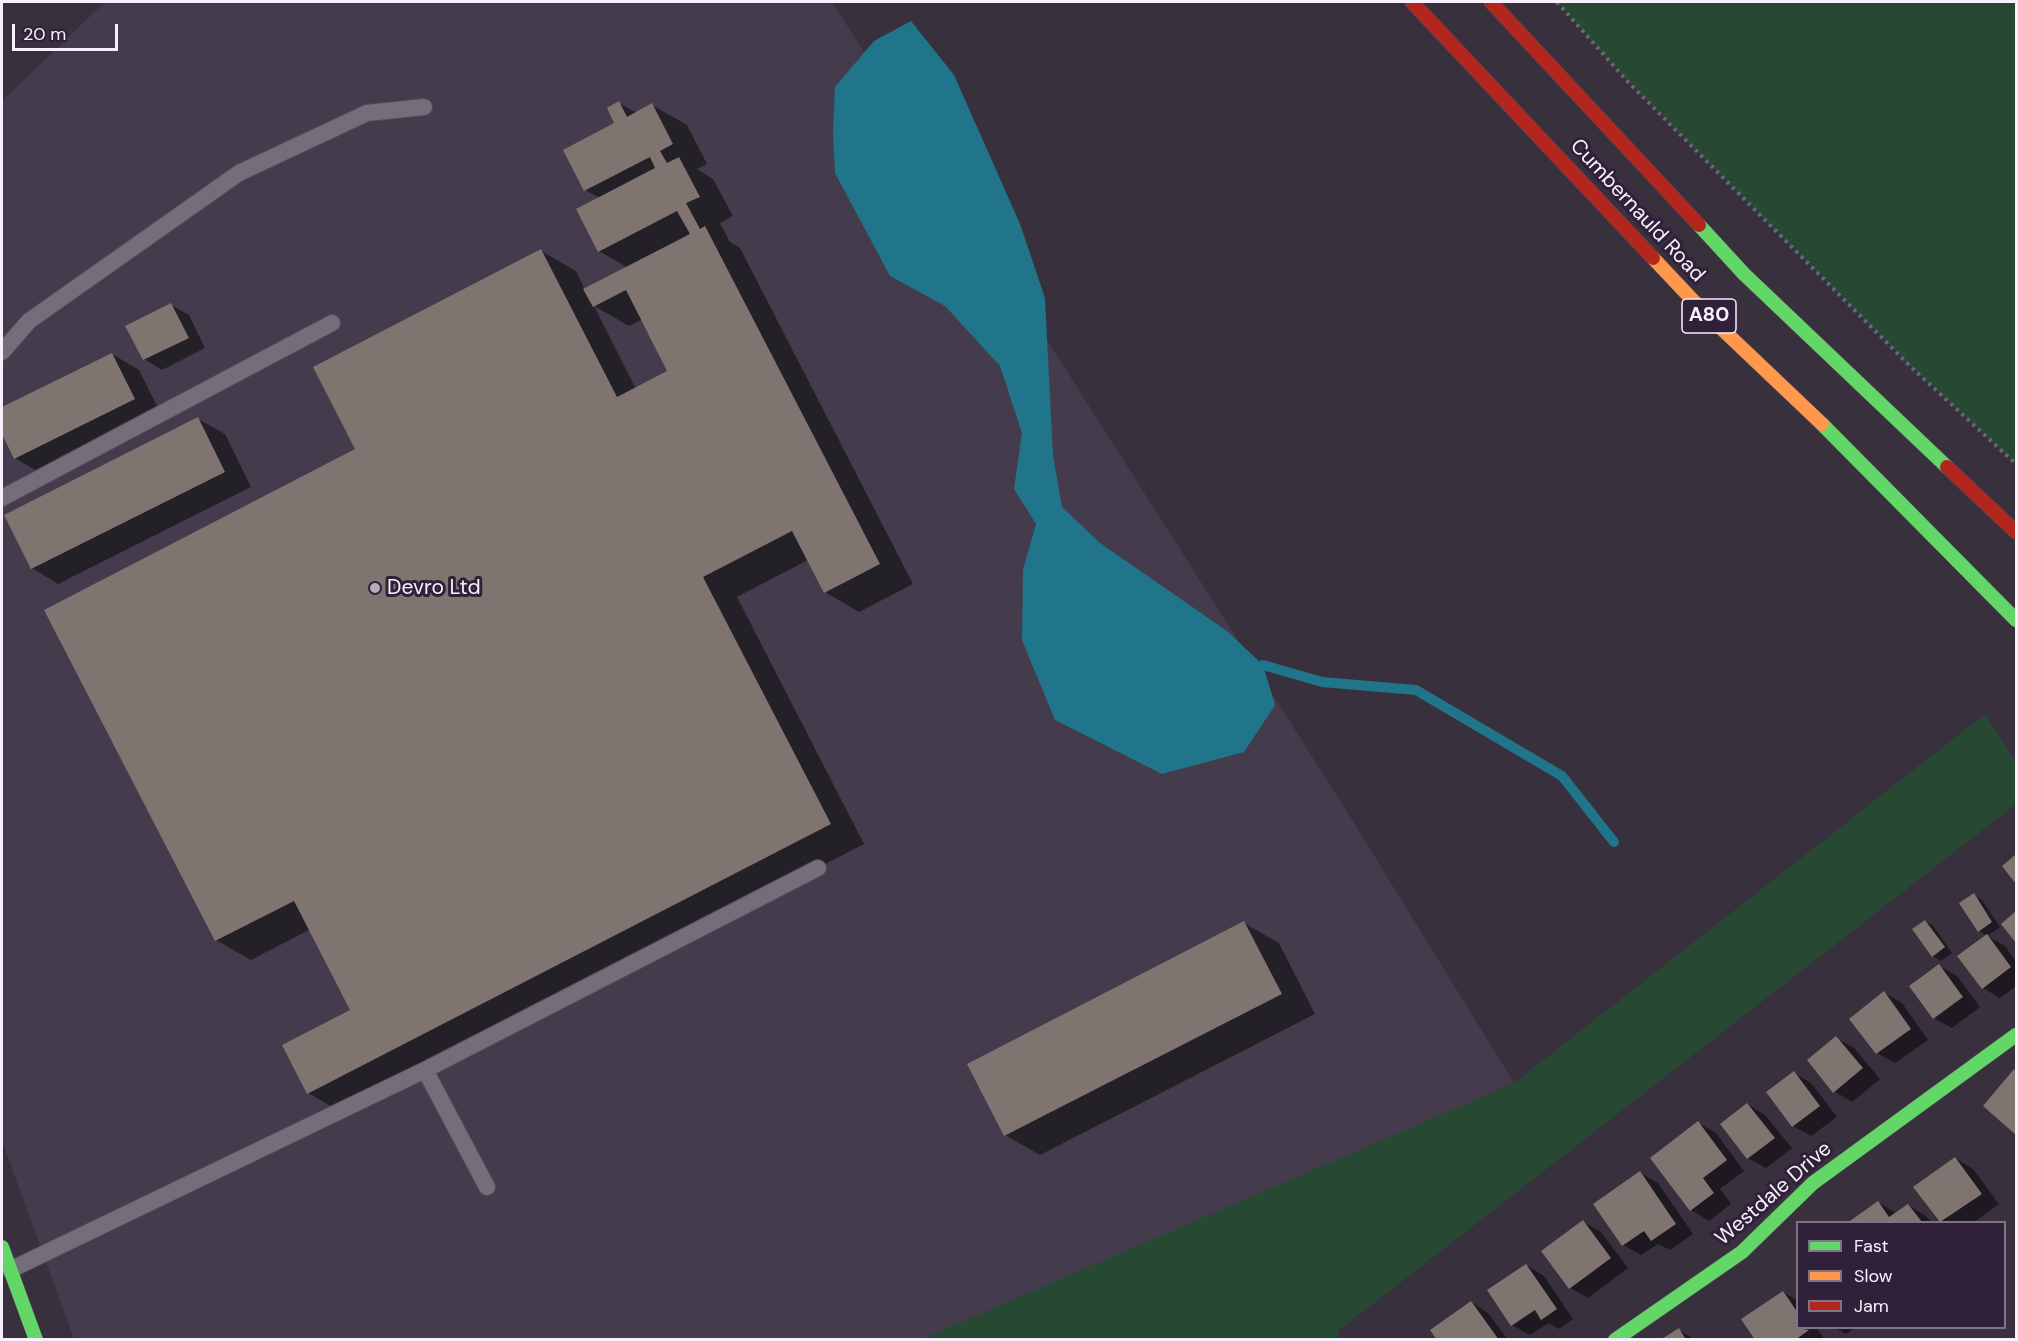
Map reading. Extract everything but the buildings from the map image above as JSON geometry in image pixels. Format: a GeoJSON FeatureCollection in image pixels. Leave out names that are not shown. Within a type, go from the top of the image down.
{"type":"FeatureCollection","features":[{"type":"Feature","properties":{"kind":"main road","name":"Cumbernauld Road"},"geometry":{"type":"LineString","coordinates":[[1412,2],[1702,310],[1776,378],[2016,620]]}},
{"type":"Feature","properties":{"kind":"main road","name":"Cumbernauld Road"},"geometry":{"type":"LineString","coordinates":[[1491,2],[1744,274],[2016,532]]}},
{"type":"Feature","properties":{"kind":"main road","name":"Westdale Drive"},"geometry":{"type":"LineString","coordinates":[[1615,1340],[1742,1252],[1813,1183],[2016,1035]]}},
{"type":"Feature","properties":{"kind":"main road"},"geometry":{"type":"LineString","coordinates":[[2,1248],[36,1340]]}},
{"type":"Feature","properties":{"kind":"lane"},"geometry":{"type":"LineString","coordinates":[[2,352],[29,321],[239,173],[367,113],[424,107]]}},
{"type":"Feature","properties":{"kind":"lane"},"geometry":{"type":"LineString","coordinates":[[2,498],[332,323]]}},
{"type":"Feature","properties":{"kind":"lane"},"geometry":{"type":"LineString","coordinates":[[10,1270],[424,1071],[818,868]]}},
{"type":"Feature","properties":{"kind":"lane"},"geometry":{"type":"LineString","coordinates":[[424,1071],[486,1187]]}},
{"type":"Feature","properties":{"kind":"path"},"geometry":{"type":"LineString","coordinates":[[1557,2],[1629,83],[1870,326],[2016,464]]}},
{"type":"Feature","properties":{"kind":"shaded area"},"geometry":{"type":"Polygon","coordinates":[[[105,2],[832,2],[1346,810],[1514,1083],[945,1340],[74,1339],[2,1141],[2,101],[105,2]]]}},
{"type":"Feature","properties":{"kind":"green space"},"geometry":{"type":"Polygon","coordinates":[[[1557,2],[2016,2],[2016,464],[1911,367],[1629,83],[1557,2]]]}},
{"type":"Feature","properties":{"kind":"green space"},"geometry":{"type":"Polygon","coordinates":[[[1985,714],[2016,763],[2016,804],[1338,1331],[1338,1339],[922,1339],[1514,1083],[1985,714]]]}},
{"type":"Feature","properties":{"kind":"water"},"geometry":{"type":"Polygon","coordinates":[[[911,21],[954,75],[1020,224],[1045,298],[1053,456],[1062,507],[1100,543],[1227,631],[1263,665],[1275,705],[1244,752],[1162,774],[1055,720],[1022,640],[1023,570],[1036,524],[1014,489],[1022,433],[1000,366],[945,306],[890,276],[835,173],[833,132],[835,87],[874,41],[911,21]]]}},
{"type":"Feature","properties":{"kind":"waterway"},"geometry":{"type":"LineString","coordinates":[[1263,665],[1322,682],[1416,690],[1562,776],[1614,842]]}},
{"type":"Feature","properties":{"kind":"traffic: fast"},"geometry":{"type":"LineString","coordinates":[[1699,225],[1744,274],[1947,467]]}},
{"type":"Feature","properties":{"kind":"traffic: fast"},"geometry":{"type":"LineString","coordinates":[[1822,424],[2016,620]]}},
{"type":"Feature","properties":{"kind":"traffic: fast"},"geometry":{"type":"LineString","coordinates":[[1615,1340],[1742,1252],[1813,1183],[2016,1035]]}},
{"type":"Feature","properties":{"kind":"traffic: fast"},"geometry":{"type":"LineString","coordinates":[[2,1247],[36,1340]]}},
{"type":"Feature","properties":{"kind":"traffic: slow"},"geometry":{"type":"LineString","coordinates":[[1653,258],[1702,310],[1822,424]]}},
{"type":"Feature","properties":{"kind":"traffic: jam"},"geometry":{"type":"LineString","coordinates":[[1412,2],[1653,258]]}},
{"type":"Feature","properties":{"kind":"traffic: jam"},"geometry":{"type":"LineString","coordinates":[[1491,2],[1699,225]]}},
{"type":"Feature","properties":{"kind":"traffic: jam"},"geometry":{"type":"LineString","coordinates":[[1947,467],[2016,532]]}},
{"type":"Feature","properties":{"kind":"place","name":"Devro Ltd"},"geometry":{"type":"Point","coordinates":[375,588]}}]}
